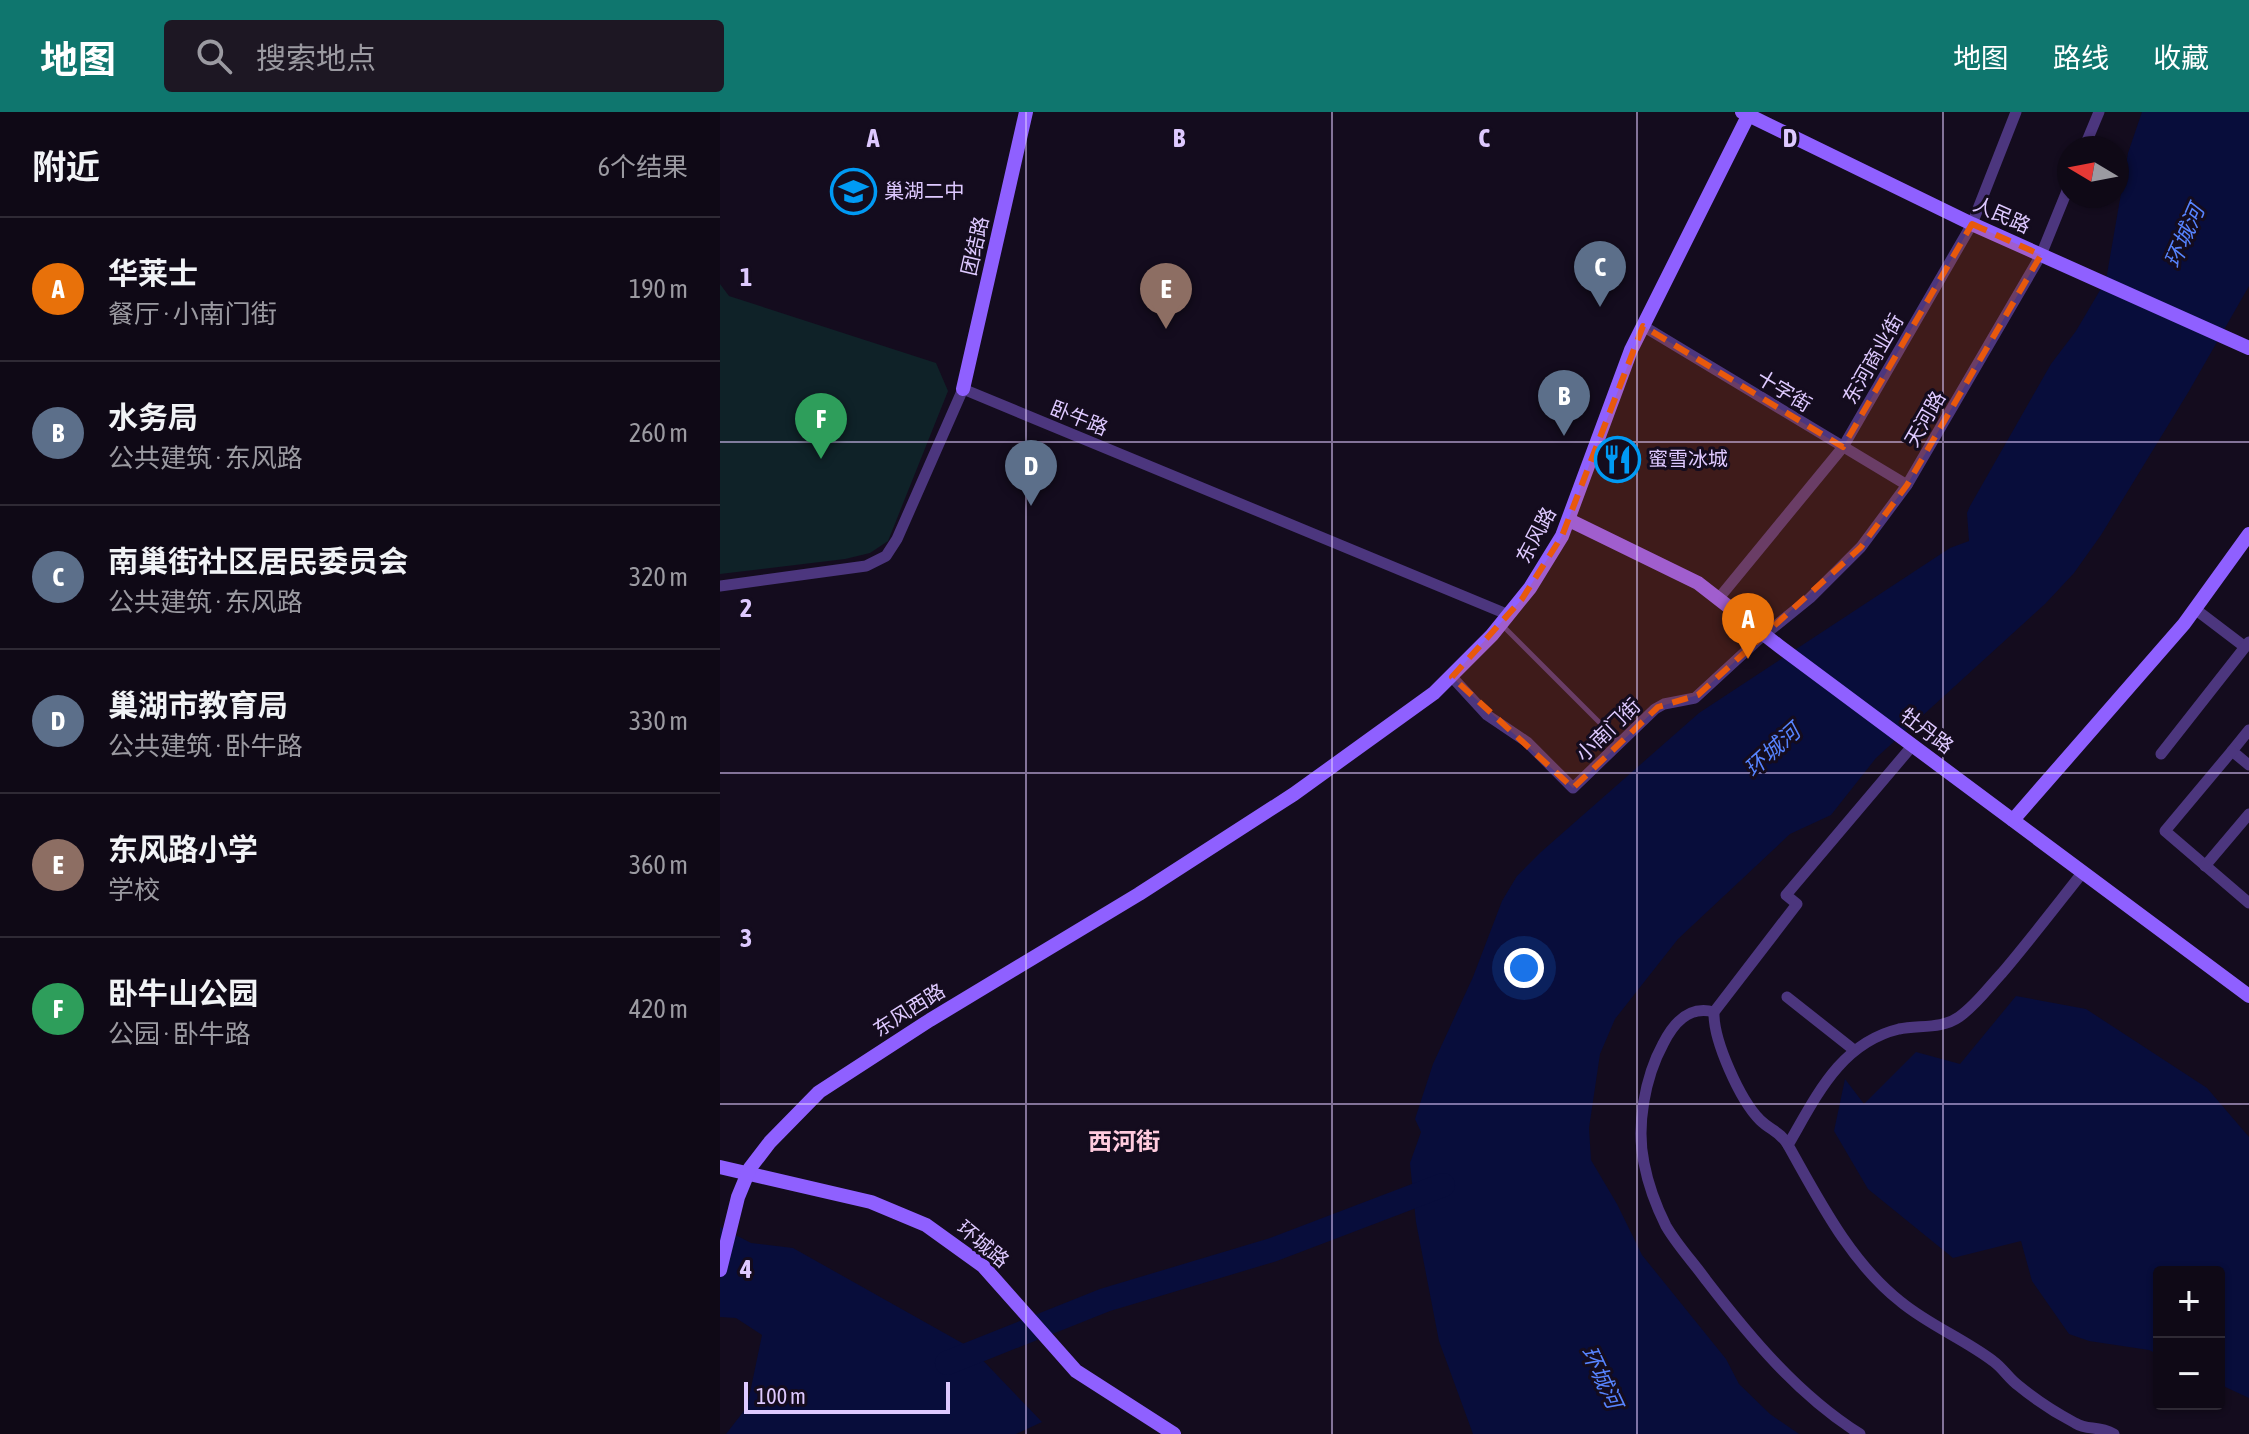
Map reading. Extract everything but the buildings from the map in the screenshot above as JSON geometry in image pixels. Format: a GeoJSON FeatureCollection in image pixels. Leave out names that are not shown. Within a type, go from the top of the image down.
{"type":"FeatureCollection","features":[{"type":"Feature","properties":{"kind":"street","name":"团结路"},"geometry":{"type":"LineString","coordinates":[[963,389],[1026,112]]}},
{"type":"Feature","properties":{"kind":"street","name":"东河商业街"},"geometry":{"type":"LineString","coordinates":[[1719,598],[1843,447],[1972,224],[2016,112]]}},
{"type":"Feature","properties":{"kind":"street"},"geometry":{"type":"LineString","coordinates":[[2089,136],[2099,112]]}},
{"type":"Feature","properties":{"kind":"street","name":"人民路"},"geometry":{"type":"LineString","coordinates":[[1747,113],[1972,224],[2249,348]]}},
{"type":"Feature","properties":{"kind":"street","name":"东风路"},"geometry":{"type":"LineString","coordinates":[[1200,855],[1425,701],[1505,620],[1545,564],[1569,520],[1610,403],[1643,326],[1747,113]]}},
{"type":"Feature","properties":{"kind":"street","name":"天河路"},"geometry":{"type":"LineString","coordinates":[[1764,635],[1839,571],[1882,521],[1907,485],[2041,255],[2060,208]]}},
{"type":"Feature","properties":{"kind":"street","name":"十字街"},"geometry":{"type":"LineString","coordinates":[[1643,326],[1907,485]]}},
{"type":"Feature","properties":{"kind":"street"},"geometry":{"type":"LineString","coordinates":[[720,586],[857,568],[886,556],[897,539],[963,389]]}},
{"type":"Feature","properties":{"kind":"street","name":"卧牛路"},"geometry":{"type":"LineString","coordinates":[[963,389],[1505,620]]}},
{"type":"Feature","properties":{"kind":"street","name":"牡丹路"},"geometry":{"type":"LineString","coordinates":[[1569,520],[1685,575],[1719,598],[1764,635],[2249,996]]}},
{"type":"Feature","properties":{"kind":"street"},"geometry":{"type":"LineString","coordinates":[[2013,820],[2195,609],[2249,534]]}},
{"type":"Feature","properties":{"kind":"street"},"geometry":{"type":"LineString","coordinates":[[2161,754],[2247,645],[2195,609]]}},
{"type":"Feature","properties":{"kind":"street","name":"小南门街"},"geometry":{"type":"LineString","coordinates":[[1452,677],[1487,715],[1527,742],[1573,788],[1658,707],[1695,698],[1764,635]]}},
{"type":"Feature","properties":{"kind":"street"},"geometry":{"type":"LineString","coordinates":[[2248,899],[2165,831],[2249,730]]}},
{"type":"Feature","properties":{"kind":"street"},"geometry":{"type":"LineString","coordinates":[[1913,745],[1786,895],[1797,904],[1714,1012],[1716,1036],[1758,1118],[1781,1135],[1841,1234],[1867,1269],[1891,1294],[1917,1314],[1990,1359],[2018,1386],[2072,1422],[2086,1428],[2099,1427],[2114,1434]]}},
{"type":"Feature","properties":{"kind":"street"},"geometry":{"type":"LineString","coordinates":[[2232,751],[2249,765]]}},
{"type":"Feature","properties":{"kind":"street"},"geometry":{"type":"LineString","coordinates":[[2205,866],[2249,814]]}},
{"type":"Feature","properties":{"kind":"street","name":"东风西路"},"geometry":{"type":"LineString","coordinates":[[720,1270],[734,1211],[747,1174],[770,1142],[805,1105],[827,1086],[930,1020],[1200,855]]}},
{"type":"Feature","properties":{"kind":"street"},"geometry":{"type":"LineString","coordinates":[[1788,1145],[1826,1082],[1854,1050],[1885,1034],[1946,1023],[1967,1011],[2009,965],[2083,872]]}},
{"type":"Feature","properties":{"kind":"street"},"geometry":{"type":"LineString","coordinates":[[1787,997],[1854,1050]]}},
{"type":"Feature","properties":{"kind":"street"},"geometry":{"type":"LineString","coordinates":[[1714,1012],[1698,1010],[1681,1018],[1665,1040],[1656,1060],[1641,1136],[1649,1185],[1674,1238],[1748,1333],[1825,1409],[1860,1434]]}},
{"type":"Feature","properties":{"kind":"street","name":"环城路"},"geometry":{"type":"LineString","coordinates":[[720,1167],[856,1198],[901,1213],[959,1247],[1001,1285],[1079,1374],[1174,1434]]}},
{"type":"Feature","properties":{"kind":"lane"},"geometry":{"type":"LineString","coordinates":[[1505,620],[1621,743]]}},
{"type":"Feature","properties":{"kind":"highlighted area"},"geometry":{"type":"Polygon","coordinates":[[[1972,224],[2041,255],[1907,485],[1861,547],[1698,695],[1658,707],[1573,788],[1452,677],[1522,599],[1562,536],[1643,326],[1843,447],[1972,224]]]}},
{"type":"Feature","properties":{"kind":"shaded area"},"geometry":{"type":"Polygon","coordinates":[[[720,284],[729,296],[936,363],[948,391],[888,541],[870,553],[845,559],[720,574],[720,284]]]}},
{"type":"Feature","properties":{"kind":"water","name":"环城河"},"geometry":{"type":"Polygon","coordinates":[[[2142,112],[2249,112],[2249,286],[2189,391],[2101,535],[2074,573],[2045,604],[1876,758],[1831,815],[1790,834],[1678,939],[1615,1019],[1600,1054],[1589,1128],[1591,1160],[1642,1255],[1726,1359],[1739,1384],[1770,1414],[1799,1434],[1473,1434],[1439,1341],[1416,1222],[1410,1163],[1421,1132],[1415,1119],[1433,1064],[1473,977],[1502,901],[1517,876],[1541,852],[1699,713],[1950,548],[1969,541],[1967,513],[1970,506],[2051,364],[2076,331],[2106,280],[2118,208],[2129,208],[2129,150],[2142,112]]]}},
{"type":"Feature","properties":{"kind":"water"},"geometry":{"type":"Polygon","coordinates":[[[2016,996],[2086,1009],[2207,1088],[2249,1137],[2249,1398],[2225,1387],[2225,1266],[2153,1266],[2153,1352],[2089,1341],[2069,1334],[2032,1281],[2021,1241],[1953,1258],[1868,1189],[1834,1131],[1845,1079],[1864,1104],[1916,1052],[1960,1064],[2016,996]]]}},
{"type":"Feature","properties":{"kind":"water"},"geometry":{"type":"Polygon","coordinates":[[[720,1227],[751,1243],[793,1248],[971,1348],[1042,1422],[1016,1434],[726,1434],[747,1407],[762,1335],[736,1318],[720,1317],[720,1227]]]}},
{"type":"Feature","properties":{"kind":"waterway"},"geometry":{"type":"LineString","coordinates":[[947,1363],[1105,1300],[1272,1250],[1443,1185]]}},
{"type":"Feature","properties":{"kind":"place","name":"巢湖二中"},"geometry":{"type":"Point","coordinates":[853,191]}},
{"type":"Feature","properties":{"kind":"place","name":"南巢街社区居民委员会"},"geometry":{"type":"Point","coordinates":[1600,307]}},
{"type":"Feature","properties":{"kind":"place","name":"东风路小学"},"geometry":{"type":"Point","coordinates":[1166,329]}},
{"type":"Feature","properties":{"kind":"place","name":"水务局"},"geometry":{"type":"Point","coordinates":[1564,436]}},
{"type":"Feature","properties":{"kind":"place","name":"卧牛山公园"},"geometry":{"type":"Point","coordinates":[821,459]}},
{"type":"Feature","properties":{"kind":"place","name":"蜜雪冰城"},"geometry":{"type":"Point","coordinates":[1617,459]}},
{"type":"Feature","properties":{"kind":"place","name":"巢湖市教育局"},"geometry":{"type":"Point","coordinates":[1031,506]}},
{"type":"Feature","properties":{"kind":"place","name":"华莱士"},"geometry":{"type":"Point","coordinates":[1748,659]}},
{"type":"Feature","properties":{"kind":"district","name":"西河街"},"geometry":{"type":"Point","coordinates":[1124,1142]}}]}
